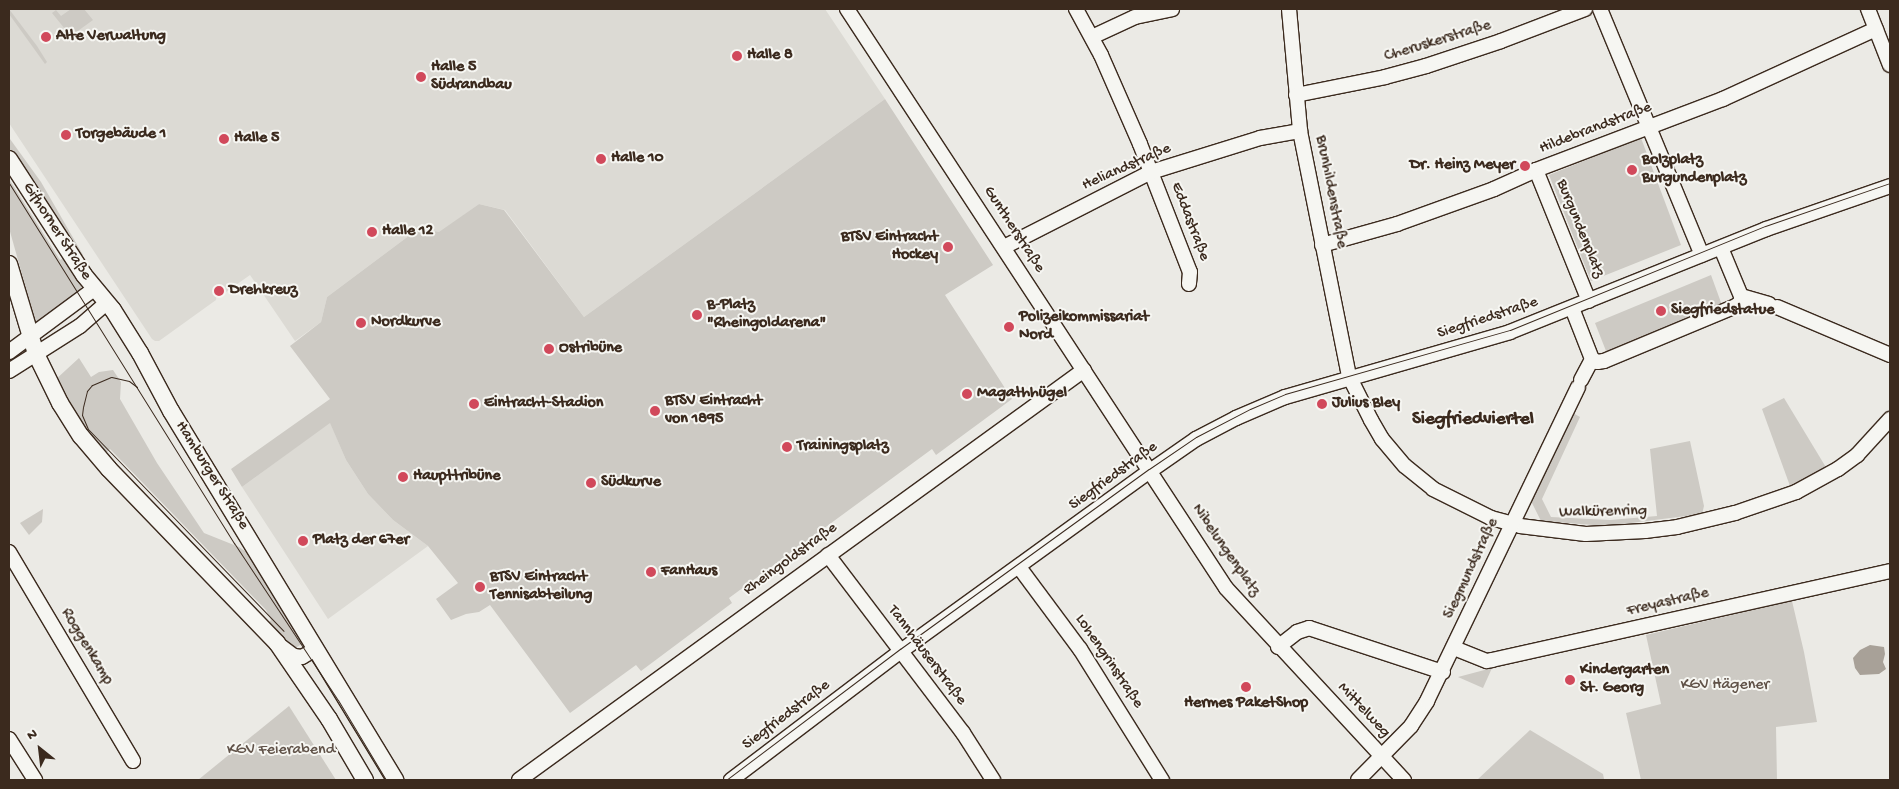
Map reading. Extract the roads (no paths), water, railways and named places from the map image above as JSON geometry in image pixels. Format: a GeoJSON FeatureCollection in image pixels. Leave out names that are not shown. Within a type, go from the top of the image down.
{"type":"FeatureCollection","features":[{"type":"Feature","properties":{"kind":"main road","name":"Gifhorner Straße"},"geometry":{"type":"LineString","coordinates":[[9,159],[94,289],[106,303]]}},
{"type":"Feature","properties":{"kind":"main road"},"geometry":{"type":"LineString","coordinates":[[9,264],[29,336],[60,404],[88,444],[277,643],[329,720],[365,780]]}},
{"type":"Feature","properties":{"kind":"main road","name":"Hamburger Straße"},"geometry":{"type":"LineString","coordinates":[[106,303],[140,353],[171,411],[395,780]]}},
{"type":"Feature","properties":{"kind":"street","name":"Guntherstraße"},"geometry":{"type":"LineString","coordinates":[[847,9],[1150,471]]}},
{"type":"Feature","properties":{"kind":"street","name":"Eddastraße"},"geometry":{"type":"LineString","coordinates":[[1076,9],[1112,77],[1190,272],[1189,284]]}},
{"type":"Feature","properties":{"kind":"street"},"geometry":{"type":"LineString","coordinates":[[1092,37],[1135,17],[1172,9]]}},
{"type":"Feature","properties":{"kind":"street","name":"Brunhildenstraße"},"geometry":{"type":"LineString","coordinates":[[1289,9],[1300,131],[1350,379]]}},
{"type":"Feature","properties":{"kind":"street","name":"Cheruskerstraße"},"geometry":{"type":"LineString","coordinates":[[1296,95],[1385,77],[1426,66],[1501,41],[1585,9]]}},
{"type":"Feature","properties":{"kind":"street"},"geometry":{"type":"LineString","coordinates":[[1600,9],[1702,255]]}},
{"type":"Feature","properties":{"kind":"street"},"geometry":{"type":"LineString","coordinates":[[1868,9],[1890,65]]}},
{"type":"Feature","properties":{"kind":"street","name":"Hildebrandstraße"},"geometry":{"type":"LineString","coordinates":[[1322,245],[1432,212],[1494,189],[1536,170],[1774,77],[1876,29]]}},
{"type":"Feature","properties":{"kind":"street","name":"Heliandstraße"},"geometry":{"type":"LineString","coordinates":[[1004,247],[1151,172],[1260,138],[1300,131]]}},
{"type":"Feature","properties":{"kind":"street","name":"Burgundenplatz"},"geometry":{"type":"LineString","coordinates":[[1536,170],[1589,301]]}},
{"type":"Feature","properties":{"kind":"street","name":"Siegfriedstraße"},"geometry":{"type":"LineString","coordinates":[[731,780],[901,652],[1150,471],[1196,439],[1236,418],[1286,397],[1510,332],[1806,214],[1890,186]]}},
{"type":"Feature","properties":{"kind":"street"},"geometry":{"type":"LineString","coordinates":[[1572,308],[1592,359],[1597,362],[1604,361],[1736,306],[1741,302],[1741,296],[1720,248]]}},
{"type":"Feature","properties":{"kind":"street"},"geometry":{"type":"LineString","coordinates":[[9,352],[94,289]]}},
{"type":"Feature","properties":{"kind":"street"},"geometry":{"type":"LineString","coordinates":[[1741,296],[1773,306],[1890,356]]}},
{"type":"Feature","properties":{"kind":"street"},"geometry":{"type":"LineString","coordinates":[[9,371],[80,326],[106,303]]}},
{"type":"Feature","properties":{"kind":"street","name":"Siegmundstraße"},"geometry":{"type":"LineString","coordinates":[[1358,780],[1411,726],[1443,672],[1592,359]]}},
{"type":"Feature","properties":{"kind":"street","name":"Rheingoldstraße"},"geometry":{"type":"LineString","coordinates":[[519,780],[1084,370]]}},
{"type":"Feature","properties":{"kind":"street","name":"Walkürenring"},"geometry":{"type":"LineString","coordinates":[[1350,379],[1376,430],[1394,455],[1417,478],[1454,502],[1512,525],[1556,532],[1610,534],[1677,527],[1735,513],[1796,492],[1838,469],[1857,455],[1890,419]]}},
{"type":"Feature","properties":{"kind":"street","name":"Nibelungenplatz"},"geometry":{"type":"LineString","coordinates":[[1150,471],[1226,588],[1296,666]]}},
{"type":"Feature","properties":{"kind":"street","name":"Roggenkamp"},"geometry":{"type":"LineString","coordinates":[[9,552],[134,761]]}},
{"type":"Feature","properties":{"kind":"street","name":"Tannhäuserstraße"},"geometry":{"type":"LineString","coordinates":[[828,555],[963,733],[993,780]]}},
{"type":"Feature","properties":{"kind":"street","name":"Lohengrinstraße"},"geometry":{"type":"LineString","coordinates":[[1019,567],[1080,649],[1162,780]]}},
{"type":"Feature","properties":{"kind":"street","name":"Freyastraße"},"geometry":{"type":"LineString","coordinates":[[1454,648],[1487,661],[1890,571]]}},
{"type":"Feature","properties":{"kind":"street"},"geometry":{"type":"LineString","coordinates":[[1278,647],[1297,632],[1309,628],[1443,672]]}},
{"type":"Feature","properties":{"kind":"street"},"geometry":{"type":"LineString","coordinates":[[277,643],[294,656],[302,657],[316,649]]}},
{"type":"Feature","properties":{"kind":"street","name":"Mittelweg"},"geometry":{"type":"LineString","coordinates":[[1296,666],[1404,780]]}},
{"type":"Feature","properties":{"kind":"street"},"geometry":{"type":"LineString","coordinates":[[9,739],[35,780]]}},
{"type":"Feature","properties":{"kind":"tram line"},"geometry":{"type":"LineString","coordinates":[[9,183],[234,543],[338,700],[386,780]]}},
{"type":"Feature","properties":{"kind":"tram line"},"geometry":{"type":"LineString","coordinates":[[726,780],[900,649],[1149,469],[1196,437],[1250,409],[1285,394],[1510,330],[1765,226],[1890,183]]}},
{"type":"Feature","properties":{"kind":"tram line"},"geometry":{"type":"LineString","coordinates":[[137,387],[129,381],[111,377],[92,385],[87,391],[82,415],[88,429],[284,631]]}},
{"type":"Feature","properties":{"kind":"place","name":"Alte Verwaltung"},"geometry":{"type":"Point","coordinates":[46,37]}},
{"type":"Feature","properties":{"kind":"place","name":"Halle 8"},"geometry":{"type":"Point","coordinates":[737,56]}},
{"type":"Feature","properties":{"kind":"place","name":"Halle 5 Südrandbau"},"geometry":{"type":"Point","coordinates":[421,77]}},
{"type":"Feature","properties":{"kind":"place","name":"Torgebäude 1"},"geometry":{"type":"Point","coordinates":[66,135]}},
{"type":"Feature","properties":{"kind":"place","name":"Halle 5"},"geometry":{"type":"Point","coordinates":[224,139]}},
{"type":"Feature","properties":{"kind":"place","name":"Halle 10"},"geometry":{"type":"Point","coordinates":[601,159]}},
{"type":"Feature","properties":{"kind":"place","name":"Dr. Heinz Meyer"},"geometry":{"type":"Point","coordinates":[1525,166]}},
{"type":"Feature","properties":{"kind":"place","name":"Bolzplatz Burgundenplatz"},"geometry":{"type":"Point","coordinates":[1632,170]}},
{"type":"Feature","properties":{"kind":"place","name":"Halle 12"},"geometry":{"type":"Point","coordinates":[372,232]}},
{"type":"Feature","properties":{"kind":"place","name":"BTSV Eintracht Hockey"},"geometry":{"type":"Point","coordinates":[948,247]}},
{"type":"Feature","properties":{"kind":"place","name":"Drehkreuz"},"geometry":{"type":"Point","coordinates":[219,291]}},
{"type":"Feature","properties":{"kind":"place","name":"Siegfriedstatue"},"geometry":{"type":"Point","coordinates":[1661,311]}},
{"type":"Feature","properties":{"kind":"place","name":"B-Platz \"Rheingoldarena\""},"geometry":{"type":"Point","coordinates":[697,315]}},
{"type":"Feature","properties":{"kind":"place","name":"Nordkurve"},"geometry":{"type":"Point","coordinates":[361,323]}},
{"type":"Feature","properties":{"kind":"place","name":"Polizeikommissariat Nord"},"geometry":{"type":"Point","coordinates":[1009,327]}},
{"type":"Feature","properties":{"kind":"place","name":"Ostribüne"},"geometry":{"type":"Point","coordinates":[549,349]}},
{"type":"Feature","properties":{"kind":"place","name":"Magathhügel"},"geometry":{"type":"Point","coordinates":[967,394]}},
{"type":"Feature","properties":{"kind":"place","name":"Eintracht-Stadion"},"geometry":{"type":"Point","coordinates":[474,404]}},
{"type":"Feature","properties":{"kind":"place","name":"Julius Bley"},"geometry":{"type":"Point","coordinates":[1322,404]}},
{"type":"Feature","properties":{"kind":"place","name":"BTSV Eintracht von 1895"},"geometry":{"type":"Point","coordinates":[655,411]}},
{"type":"Feature","properties":{"kind":"place","name":"Trainingsplatz"},"geometry":{"type":"Point","coordinates":[787,447]}},
{"type":"Feature","properties":{"kind":"place","name":"Haupttribüne"},"geometry":{"type":"Point","coordinates":[403,477]}},
{"type":"Feature","properties":{"kind":"place","name":"Südkurve"},"geometry":{"type":"Point","coordinates":[591,483]}},
{"type":"Feature","properties":{"kind":"place","name":"Platz der 67er"},"geometry":{"type":"Point","coordinates":[303,541]}},
{"type":"Feature","properties":{"kind":"place","name":"FanHaus"},"geometry":{"type":"Point","coordinates":[651,572]}},
{"type":"Feature","properties":{"kind":"place","name":"BTSV Eintracht Tennisabteilung"},"geometry":{"type":"Point","coordinates":[480,587]}},
{"type":"Feature","properties":{"kind":"place","name":"Kindergarten St. Georg"},"geometry":{"type":"Point","coordinates":[1570,680]}},
{"type":"Feature","properties":{"kind":"place","name":"Hermes PaketShop"},"geometry":{"type":"Point","coordinates":[1246,687]}},
{"type":"Feature","properties":{"kind":"district","name":"Siegfriedviertel"},"geometry":{"type":"Point","coordinates":[1473,420]}},
{"type":"Feature","properties":{"kind":"park label","name":"KGV Hägener"},"geometry":{"type":"Point","coordinates":[1725,686]}},
{"type":"Feature","properties":{"kind":"park label","name":"KGV Feierabend"},"geometry":{"type":"Point","coordinates":[281,751]}}]}
